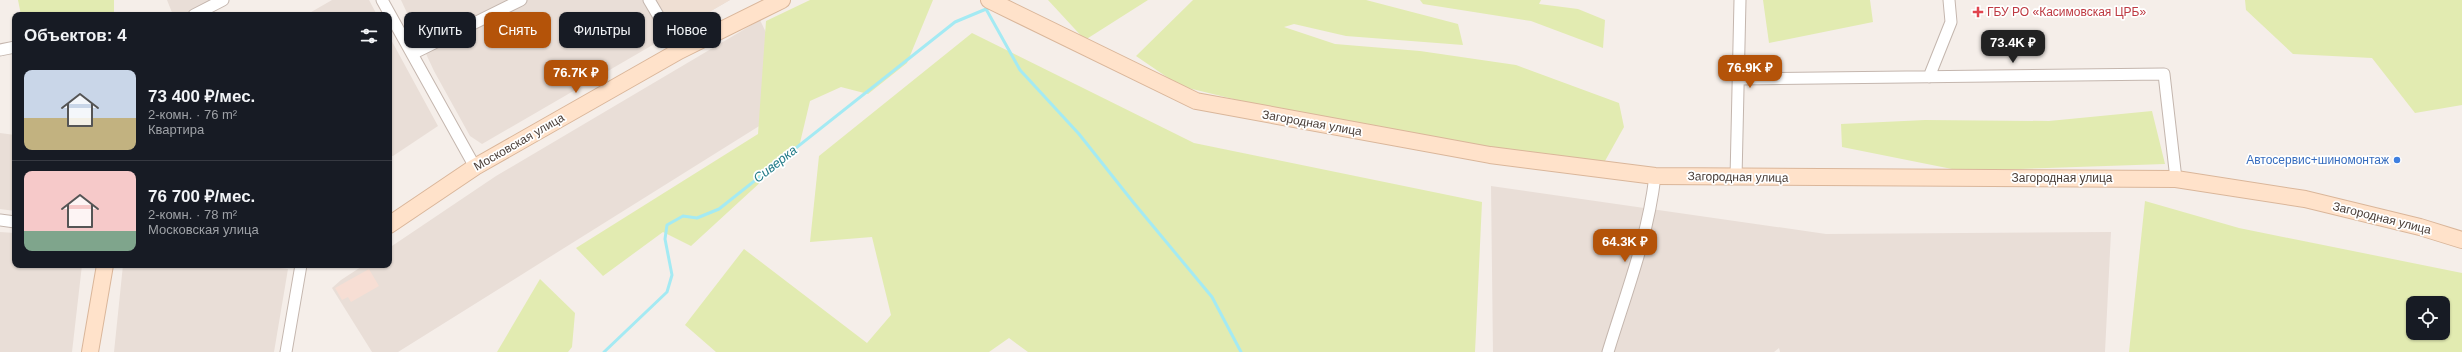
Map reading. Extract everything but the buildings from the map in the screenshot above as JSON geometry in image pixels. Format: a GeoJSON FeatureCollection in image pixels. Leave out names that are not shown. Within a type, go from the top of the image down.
{"type":"FeatureCollection","features":[{"type":"Feature","properties":{"kind":"main road","name":"Московская улица"},"geometry":{"type":"LineString","coordinates":[[392,223],[475,167],[679,51],[782,0]]}},
{"type":"Feature","properties":{"kind":"main road","name":"Загородная улица"},"geometry":{"type":"LineString","coordinates":[[989,0],[1196,101],[1490,155],[1656,176],[1736,178],[2176,179],[2304,199],[2420,227],[2462,240]]}},
{"type":"Feature","properties":{"kind":"main road"},"geometry":{"type":"LineString","coordinates":[[90,352],[104,268]]}},
{"type":"Feature","properties":{"kind":"street"},"geometry":{"type":"LineString","coordinates":[[200,12],[223,0]]}},
{"type":"Feature","properties":{"kind":"street"},"geometry":{"type":"LineString","coordinates":[[382,0],[389,12]]}},
{"type":"Feature","properties":{"kind":"street"},"geometry":{"type":"LineString","coordinates":[[412,54],[521,0]]}},
{"type":"Feature","properties":{"kind":"street"},"geometry":{"type":"LineString","coordinates":[[649,0],[679,51]]}},
{"type":"Feature","properties":{"kind":"street"},"geometry":{"type":"LineString","coordinates":[[1736,178],[1740,0]]}},
{"type":"Feature","properties":{"kind":"street"},"geometry":{"type":"LineString","coordinates":[[1929,77],[1951,22],[1949,0]]}},
{"type":"Feature","properties":{"kind":"street"},"geometry":{"type":"LineString","coordinates":[[392,18],[475,167]]}},
{"type":"Feature","properties":{"kind":"street"},"geometry":{"type":"LineString","coordinates":[[0,50],[12,48]]}},
{"type":"Feature","properties":{"kind":"street"},"geometry":{"type":"LineString","coordinates":[[1739,79],[2164,74],[2176,179]]}},
{"type":"Feature","properties":{"kind":"street"},"geometry":{"type":"LineString","coordinates":[[1608,352],[1632,283],[1649,219],[1656,176]]}},
{"type":"Feature","properties":{"kind":"street"},"geometry":{"type":"LineString","coordinates":[[0,220],[12,222]]}},
{"type":"Feature","properties":{"kind":"street"},"geometry":{"type":"LineString","coordinates":[[286,352],[300,268]]}},
{"type":"Feature","properties":{"kind":"shaded area"},"geometry":{"type":"Polygon","coordinates":[[[167,0],[218,0],[196,12],[172,12],[167,0]]]}},
{"type":"Feature","properties":{"kind":"shaded area"},"geometry":{"type":"Polygon","coordinates":[[[332,0],[369,0],[375,12],[311,12],[332,0]]]}},
{"type":"Feature","properties":{"kind":"shaded area"},"geometry":{"type":"Polygon","coordinates":[[[401,0],[730,0],[709,12],[653,12],[653,45],[482,144],[470,136],[434,71],[423,48],[476,48],[476,12],[407,12],[401,0]]]}},
{"type":"Feature","properties":{"kind":"shaded area"},"geometry":{"type":"Polygon","coordinates":[[[655,0],[730,0],[709,12],[662,12],[655,0]]]}},
{"type":"Feature","properties":{"kind":"shaded area"},"geometry":{"type":"Polygon","coordinates":[[[760,20],[799,101],[398,352],[372,352],[332,288],[359,268],[392,268],[392,246],[496,176],[713,48],[721,48],[721,43],[760,20]]]}},
{"type":"Feature","properties":{"kind":"shaded area"},"geometry":{"type":"Polygon","coordinates":[[[392,42],[438,126],[392,156],[392,42]]]}},
{"type":"Feature","properties":{"kind":"shaded area"},"geometry":{"type":"Polygon","coordinates":[[[0,133],[12,135],[12,211],[0,209],[0,133]]]}},
{"type":"Feature","properties":{"kind":"shaded area"},"geometry":{"type":"Polygon","coordinates":[[[1491,186],[1826,234],[2111,232],[2105,352],[1780,352],[1779,348],[1774,352],[1493,352],[1491,186]]]}},
{"type":"Feature","properties":{"kind":"shaded area"},"geometry":{"type":"Polygon","coordinates":[[[0,232],[12,233],[12,268],[82,268],[72,352],[0,352],[0,232]]]}},
{"type":"Feature","properties":{"kind":"shaded area"},"geometry":{"type":"Polygon","coordinates":[[[123,268],[288,269],[274,352],[114,352],[123,268]]]}},
{"type":"Feature","properties":{"kind":"shaded area"},"geometry":{"type":"Polygon","coordinates":[[[369,269],[379,286],[351,302],[348,297],[342,300],[335,288],[369,269]]]}},
{"type":"Feature","properties":{"kind":"green space"},"geometry":{"type":"Polygon","coordinates":[[[18,0],[114,0],[114,12],[20,12],[18,0]]]}},
{"type":"Feature","properties":{"kind":"green space"},"geometry":{"type":"Polygon","coordinates":[[[810,0],[933,0],[907,63],[868,94],[841,87],[810,101],[799,147],[691,246],[663,232],[603,276],[576,248],[758,134],[766,21],[810,0]]]}},
{"type":"Feature","properties":{"kind":"green space"},"geometry":{"type":"Polygon","coordinates":[[[1048,0],[1148,0],[1085,40],[1048,0]]]}},
{"type":"Feature","properties":{"kind":"green space"},"geometry":{"type":"Polygon","coordinates":[[[1193,0],[1366,0],[1458,24],[1463,45],[1346,36],[1294,24],[1284,27],[1335,44],[1420,51],[1516,65],[1619,103],[1624,127],[1605,161],[1576,160],[1482,147],[1299,115],[1180,86],[1136,56],[1193,0]]]}},
{"type":"Feature","properties":{"kind":"green space"},"geometry":{"type":"Polygon","coordinates":[[[1420,0],[1541,0],[1539,4],[1578,9],[1605,20],[1603,48],[1531,21],[1423,4],[1420,0]]]}},
{"type":"Feature","properties":{"kind":"green space"},"geometry":{"type":"Polygon","coordinates":[[[1763,0],[1870,0],[1873,22],[1769,43],[1763,0]]]}},
{"type":"Feature","properties":{"kind":"green space"},"geometry":{"type":"Polygon","coordinates":[[[2245,0],[2462,0],[2462,105],[2415,113],[2372,58],[2293,54],[2246,10],[2245,0]]]}},
{"type":"Feature","properties":{"kind":"green space"},"geometry":{"type":"Polygon","coordinates":[[[972,33],[1194,143],[1482,202],[1475,352],[1028,352],[1009,338],[989,352],[716,352],[685,325],[744,249],[867,343],[891,315],[872,237],[810,242],[819,156],[972,33]]]}},
{"type":"Feature","properties":{"kind":"green space"},"geometry":{"type":"Polygon","coordinates":[[[2152,111],[2165,164],[1962,171],[1842,147],[1841,124],[1925,120],[2049,121],[2152,111]]]}},
{"type":"Feature","properties":{"kind":"green space"},"geometry":{"type":"Polygon","coordinates":[[[2145,201],[2239,228],[2462,273],[2462,352],[2129,352],[2145,201]]]}},
{"type":"Feature","properties":{"kind":"green space"},"geometry":{"type":"Polygon","coordinates":[[[540,279],[575,313],[572,347],[568,352],[497,352],[540,279]]]}},
{"type":"Feature","properties":{"kind":"waterway","name":"Сиверка"},"geometry":{"type":"LineString","coordinates":[[604,352],[667,292],[672,275],[665,239],[667,225],[683,216],[697,218],[719,209],[955,22],[991,7]]}},
{"type":"Feature","properties":{"kind":"waterway"},"geometry":{"type":"LineString","coordinates":[[986,9],[1020,70],[1079,134],[1212,297],[1241,352]]}},
{"type":"Feature","properties":{"kind":"place","name":"ГБУ РО «Касимовская ЦРБ»"},"geometry":{"type":"Point","coordinates":[1978,12]}},
{"type":"Feature","properties":{"kind":"place","name":"Автосервис+шиномонтаж"},"geometry":{"type":"Point","coordinates":[2397,160]}}]}
